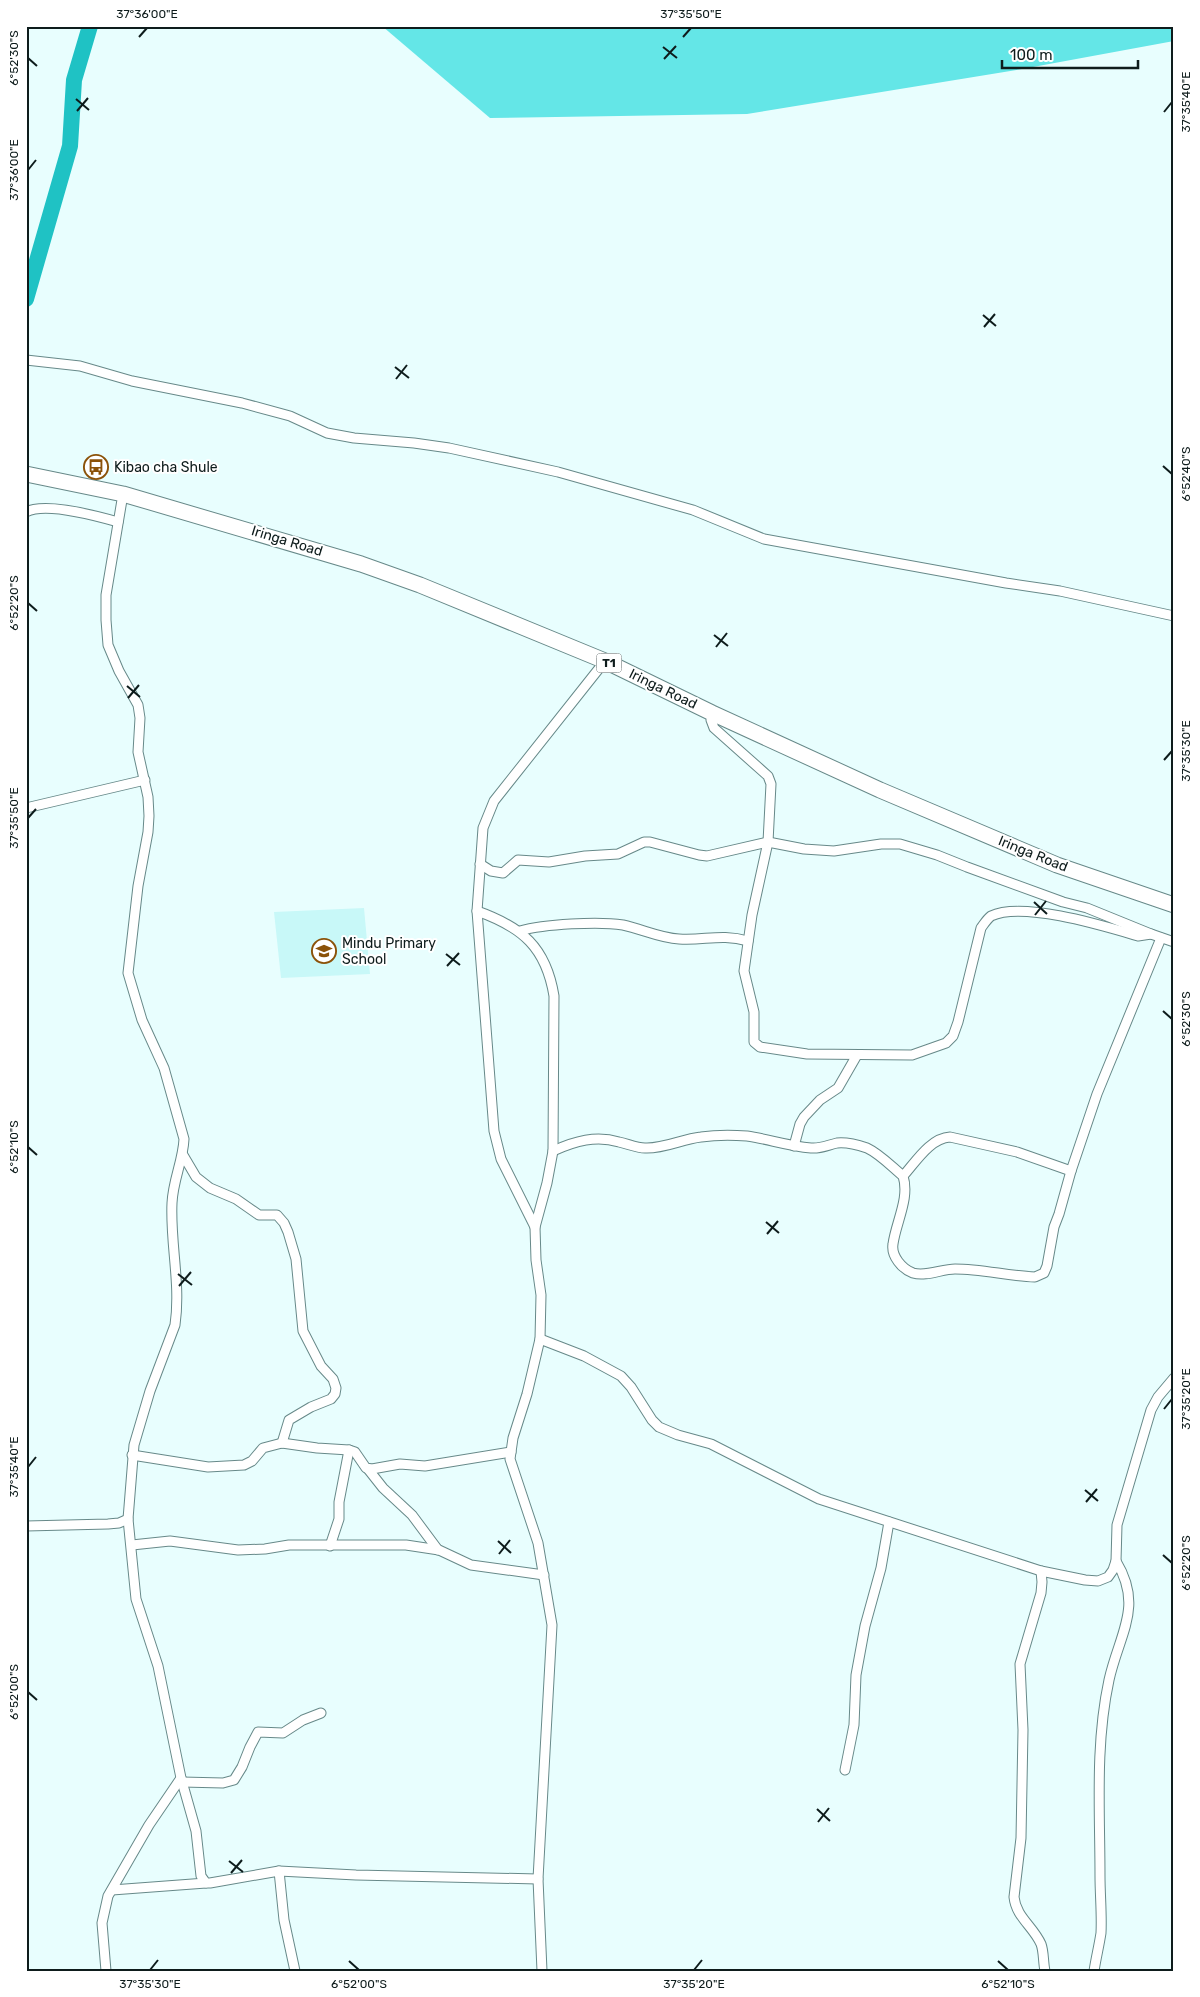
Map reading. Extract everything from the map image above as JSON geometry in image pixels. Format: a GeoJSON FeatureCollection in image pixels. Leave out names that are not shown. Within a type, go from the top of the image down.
{"type":"FeatureCollection","features":[{"type":"Feature","properties":{"kind":"highway","name":"Iringa Road"},"geometry":{"type":"LineString","coordinates":[[26,474],[122,494],[361,564],[420,585],[605,661],[712,713],[880,790],[1057,865],[1174,905]]}},
{"type":"Feature","properties":{"kind":"street"},"geometry":{"type":"LineString","coordinates":[[26,360],[80,366],[132,381],[242,403],[290,416],[327,432],[354,438],[449,448],[558,472],[693,510],[764,539],[1060,591],[1174,616]]}},
{"type":"Feature","properties":{"kind":"street"},"geometry":{"type":"LineString","coordinates":[[122,494],[106,595],[108,645],[138,705],[140,718],[138,752],[148,797],[148,832],[138,886],[128,973],[142,1020],[166,1074],[184,1139],[183,1155],[172,1202],[177,1288],[175,1325],[150,1391],[132,1455],[128,1519],[136,1599],[158,1666],[182,1780],[196,1831],[201,1876],[206,1883]]}},
{"type":"Feature","properties":{"kind":"street"},"geometry":{"type":"LineString","coordinates":[[26,512],[33,509],[66,511],[118,522]]}},
{"type":"Feature","properties":{"kind":"street"},"geometry":{"type":"LineString","coordinates":[[535,1226],[501,1159],[496,1145],[477,911],[483,828],[494,801],[605,661]]}},
{"type":"Feature","properties":{"kind":"street"},"geometry":{"type":"LineString","coordinates":[[712,713],[711,720],[714,728],[770,779],[768,842],[752,915],[744,971],[754,1012],[754,1042],[756,1045],[807,1054],[857,1055],[912,1055],[938,1047],[953,1036],[982,928],[991,916],[1012,912],[1036,912],[1138,936],[1151,934]]}},
{"type":"Feature","properties":{"kind":"street"},"geometry":{"type":"LineString","coordinates":[[26,808],[145,780]]}},
{"type":"Feature","properties":{"kind":"street"},"geometry":{"type":"LineString","coordinates":[[480,864],[491,871],[503,873],[518,860],[549,862],[585,856],[618,854],[644,842],[657,843],[707,856],[768,842],[834,851],[890,843],[915,847],[1063,902],[1087,908],[1174,942]]}},
{"type":"Feature","properties":{"kind":"street"},"geometry":{"type":"LineString","coordinates":[[477,911],[520,931],[530,940],[545,962],[551,977],[554,996],[553,1151],[546,1189],[535,1226],[536,1260],[541,1295],[540,1338],[527,1394],[513,1438],[511,1452],[511,1464],[536,1535],[552,1624],[538,1879],[542,1971]]}},
{"type":"Feature","properties":{"kind":"street"},"geometry":{"type":"LineString","coordinates":[[520,931],[533,927],[603,923],[623,925],[661,936],[680,939],[732,936],[748,941]]}},
{"type":"Feature","properties":{"kind":"street"},"geometry":{"type":"LineString","coordinates":[[553,1151],[576,1142],[595,1138],[617,1141],[643,1149],[697,1138],[723,1136],[747,1136],[794,1146],[819,1148],[836,1143],[856,1145],[868,1149],[880,1157],[902,1176],[903,1203],[892,1245],[896,1258],[906,1269],[921,1274],[944,1269],[968,1269],[1035,1277],[1044,1273],[1048,1266],[1054,1227],[1097,1094],[1161,938]]}},
{"type":"Feature","properties":{"kind":"street"},"geometry":{"type":"LineString","coordinates":[[794,1146],[804,1117],[820,1100],[838,1088],[857,1055]]}},
{"type":"Feature","properties":{"kind":"street"},"geometry":{"type":"LineString","coordinates":[[902,1176],[931,1145],[944,1137],[1017,1152],[1071,1171]]}},
{"type":"Feature","properties":{"kind":"street"},"geometry":{"type":"LineString","coordinates":[[183,1155],[193,1174],[200,1181],[210,1188],[236,1199],[259,1215],[277,1215],[284,1223],[288,1232],[296,1259],[303,1332],[321,1366],[334,1381],[336,1388],[332,1399],[311,1407],[289,1420],[282,1443]]}},
{"type":"Feature","properties":{"kind":"street"},"geometry":{"type":"LineString","coordinates":[[540,1338],[584,1356],[621,1376],[659,1427],[716,1447],[818,1499],[1041,1571],[1098,1581],[1108,1577],[1113,1570],[1116,1561],[1117,1525],[1152,1410],[1158,1397],[1174,1378]]}},
{"type":"Feature","properties":{"kind":"street"},"geometry":{"type":"LineString","coordinates":[[132,1455],[208,1467],[244,1465],[252,1461],[261,1449],[282,1443],[349,1450],[354,1452],[383,1488],[412,1515],[439,1550]]}},
{"type":"Feature","properties":{"kind":"street"},"geometry":{"type":"LineString","coordinates":[[330,1546],[339,1519],[339,1502],[349,1450]]}},
{"type":"Feature","properties":{"kind":"street"},"geometry":{"type":"LineString","coordinates":[[368,1469],[400,1464],[425,1466],[511,1452]]}},
{"type":"Feature","properties":{"kind":"street"},"geometry":{"type":"LineString","coordinates":[[26,1526],[113,1523],[128,1519]]}},
{"type":"Feature","properties":{"kind":"street"},"geometry":{"type":"LineString","coordinates":[[845,1770],[854,1725],[856,1676],[865,1626],[881,1568],[889,1522]]}},
{"type":"Feature","properties":{"kind":"street"},"geometry":{"type":"LineString","coordinates":[[132,1545],[170,1541],[238,1550],[265,1549],[289,1545],[406,1545],[439,1550],[471,1566],[544,1575]]}},
{"type":"Feature","properties":{"kind":"street"},"geometry":{"type":"LineString","coordinates":[[1094,1971],[1101,1933],[1098,1779],[1101,1725],[1114,1659],[1123,1638],[1130,1597],[1125,1575],[1116,1561]]}},
{"type":"Feature","properties":{"kind":"street"},"geometry":{"type":"LineString","coordinates":[[1041,1571],[1041,1593],[1020,1664],[1023,1730],[1021,1838],[1014,1897],[1015,1905],[1020,1915],[1042,1946],[1046,1971]]}},
{"type":"Feature","properties":{"kind":"street"},"geometry":{"type":"LineString","coordinates":[[182,1780],[223,1783],[234,1780],[258,1732],[283,1733],[303,1720],[321,1713]]}},
{"type":"Feature","properties":{"kind":"street"},"geometry":{"type":"LineString","coordinates":[[106,1971],[102,1922],[105,1903],[149,1824],[182,1780]]}},
{"type":"Feature","properties":{"kind":"street"},"geometry":{"type":"LineString","coordinates":[[112,1890],[206,1883],[279,1871],[386,1876],[538,1879]]}},
{"type":"Feature","properties":{"kind":"street"},"geometry":{"type":"LineString","coordinates":[[279,1871],[286,1928],[295,1971]]}},
{"type":"Feature","properties":{"kind":"shaded area"},"geometry":{"type":"Polygon","coordinates":[[[382,26],[1174,26],[1174,41],[1022,69],[747,114],[490,118],[382,26]]]}},
{"type":"Feature","properties":{"kind":"shaded area"},"geometry":{"type":"Polygon","coordinates":[[[364,908],[370,974],[281,978],[274,912],[364,908]]]}},
{"type":"Feature","properties":{"kind":"waterway"},"geometry":{"type":"LineString","coordinates":[[26,299],[70,146],[74,80],[90,26]]}},
{"type":"Feature","properties":{"kind":"place","name":"Kibao cha Shule"},"geometry":{"type":"Point","coordinates":[96,467]}},
{"type":"Feature","properties":{"kind":"place","name":"Mindu Primary School"},"geometry":{"type":"Point","coordinates":[324,951]}}]}
